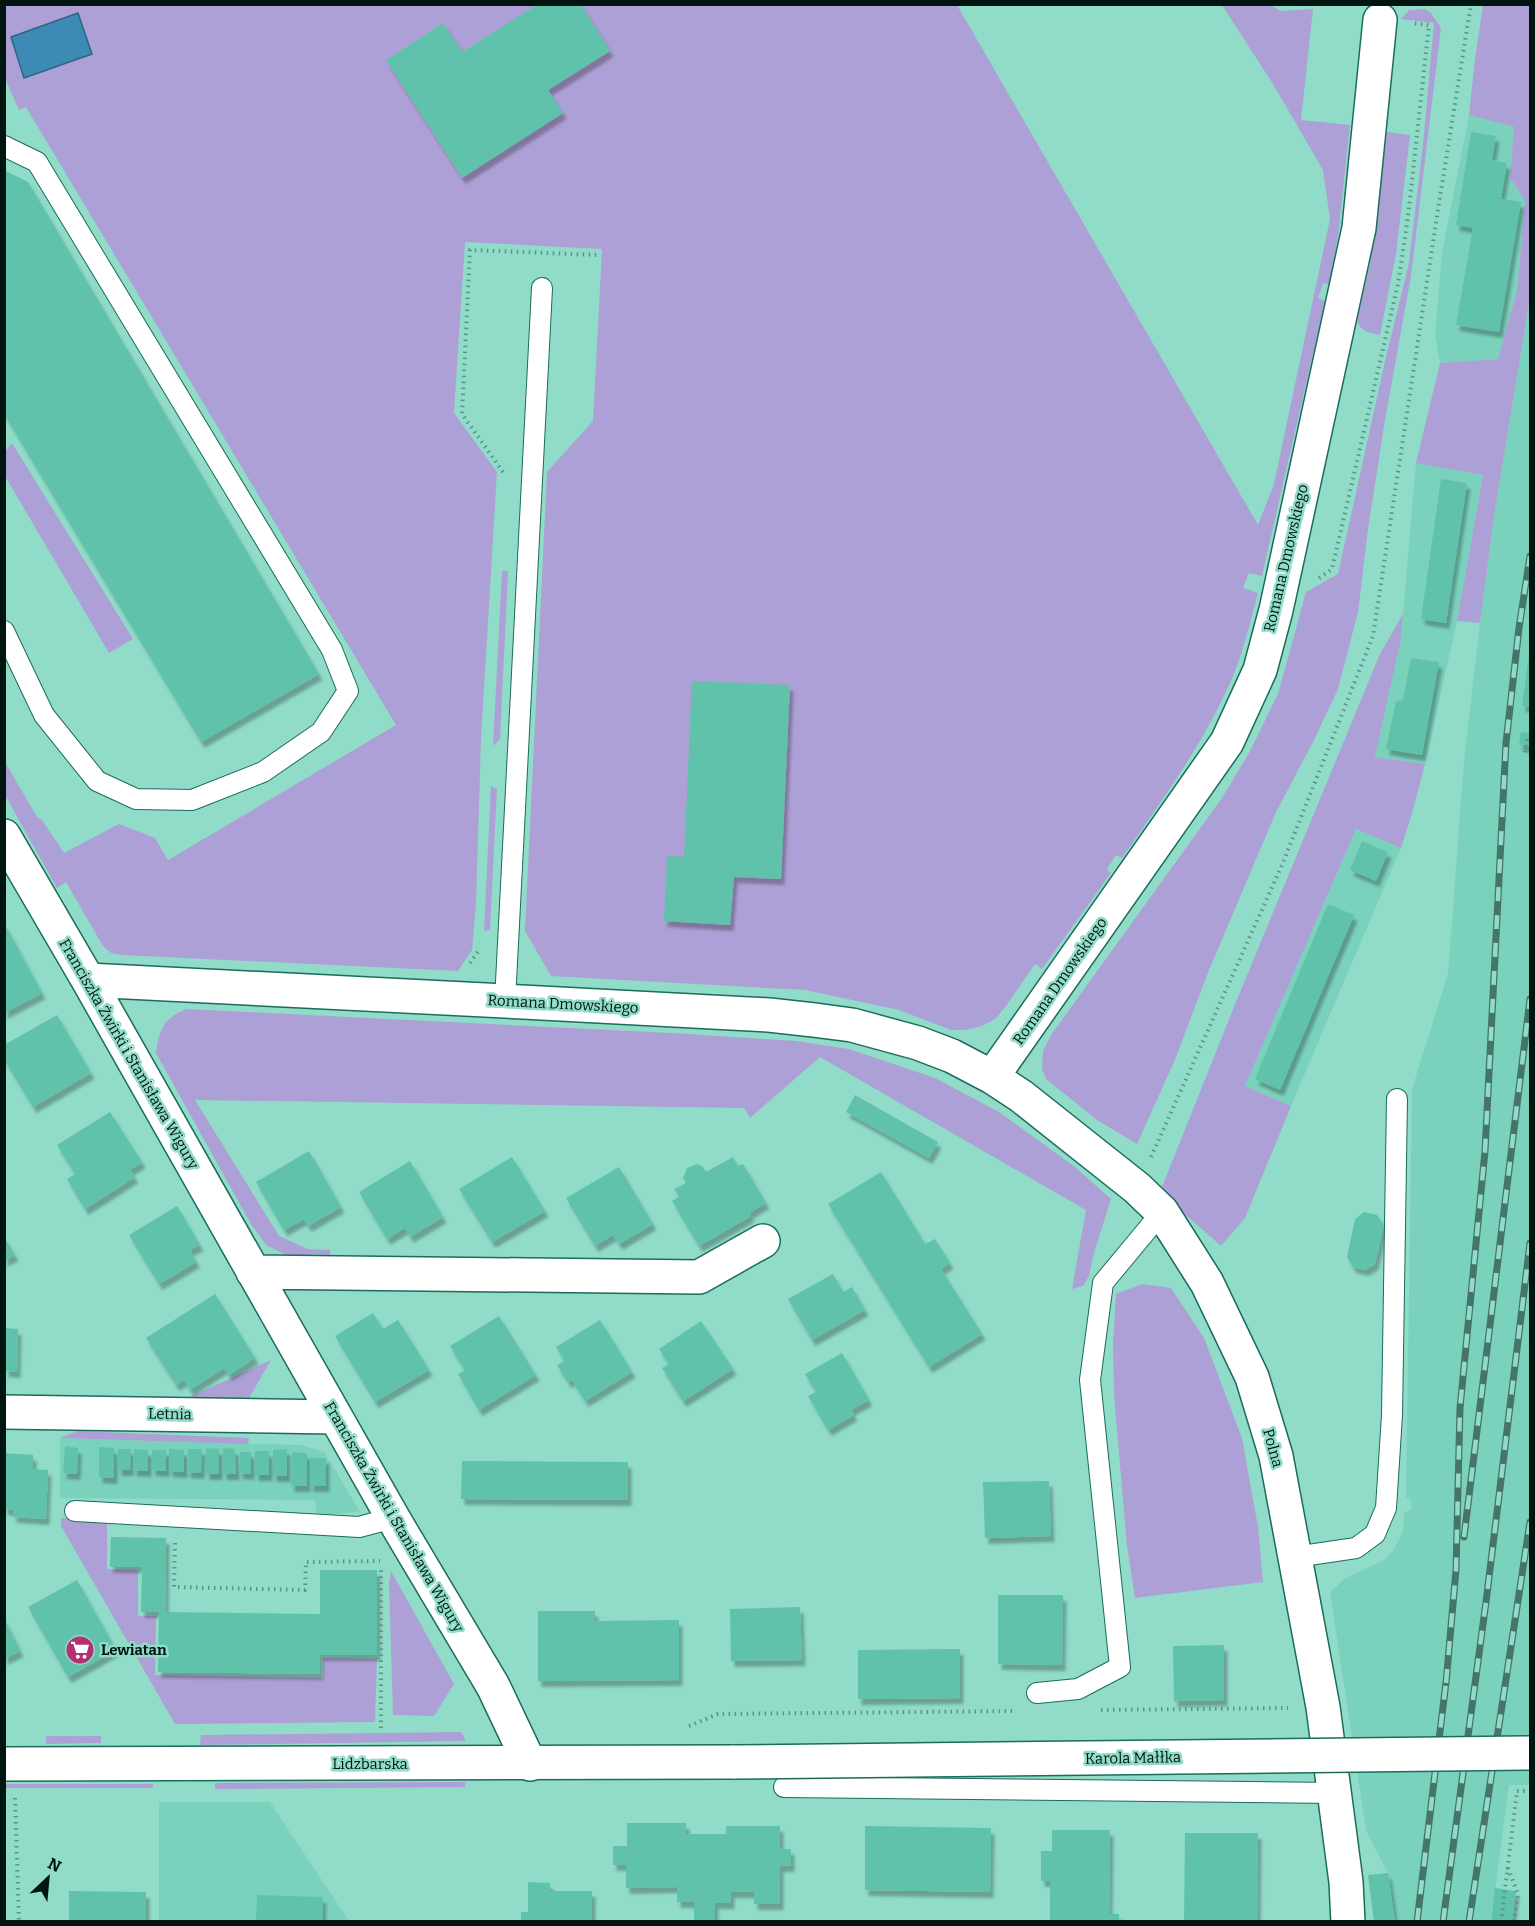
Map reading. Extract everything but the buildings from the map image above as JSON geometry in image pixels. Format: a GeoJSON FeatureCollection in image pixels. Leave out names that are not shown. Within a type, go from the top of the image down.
{"type":"FeatureCollection","features":[{"type":"Feature","properties":{"kind":"street","name":"Romana Dmowskiego"},"geometry":{"type":"LineString","coordinates":[[88,980],[769,1015],[852,1025],[918,1043],[952,1056],[992,1077],[1227,742],[1260,670],[1276,610],[1359,228],[1380,20]]}},
{"type":"Feature","properties":{"kind":"street","name":"Franciszka Żwirki i Stanisława Wigury"},"geometry":{"type":"LineString","coordinates":[[4,836],[16,881],[88,980],[335,1417],[493,1686],[530,1764]]}},
{"type":"Feature","properties":{"kind":"street","name":"Polna"},"geometry":{"type":"LineString","coordinates":[[992,1077],[1021,1096],[1137,1188],[1162,1212],[1207,1282],[1252,1377],[1276,1456],[1323,1707],[1336,1793],[1348,1922]]}},
{"type":"Feature","properties":{"kind":"street"},"geometry":{"type":"LineString","coordinates":[[253,1272],[699,1277],[763,1241]]}},
{"type":"Feature","properties":{"kind":"street","name":"Letnia"},"geometry":{"type":"LineString","coordinates":[[4,1412],[335,1417]]}},
{"type":"Feature","properties":{"kind":"street","name":"Karola Małłka"},"geometry":{"type":"LineString","coordinates":[[735,1762],[1530,1753]]}},
{"type":"Feature","properties":{"kind":"street","name":"Lidzbarska"},"geometry":{"type":"LineString","coordinates":[[4,1764],[735,1762]]}},
{"type":"Feature","properties":{"kind":"lane"},"geometry":{"type":"LineString","coordinates":[[4,146],[37,162],[332,650],[348,691],[321,732],[263,771],[192,800],[136,799],[97,781],[44,716],[6,636]]}},
{"type":"Feature","properties":{"kind":"lane"},"geometry":{"type":"LineString","coordinates":[[505,1001],[542,288]]}},
{"type":"Feature","properties":{"kind":"lane"},"geometry":{"type":"LineString","coordinates":[[1295,1557],[1356,1548],[1375,1534],[1386,1508],[1392,1415],[1397,1099]]}},
{"type":"Feature","properties":{"kind":"lane"},"geometry":{"type":"LineString","coordinates":[[1037,1693],[1078,1689],[1120,1667],[1090,1380],[1104,1283],[1162,1212]]}},
{"type":"Feature","properties":{"kind":"lane"},"geometry":{"type":"LineString","coordinates":[[75,1511],[359,1527],[393,1518]]}},
{"type":"Feature","properties":{"kind":"lane"},"geometry":{"type":"LineString","coordinates":[[784,1787],[1336,1793]]}},
{"type":"Feature","properties":{"kind":"path"},"geometry":{"type":"LineString","coordinates":[[1137,1188],[1282,865],[1373,636],[1431,249],[1471,4]]}},
{"type":"Feature","properties":{"kind":"path"},"geometry":{"type":"LineString","coordinates":[[502,482],[503,470],[462,414],[470,250],[599,255]]}},
{"type":"Feature","properties":{"kind":"path"},"geometry":{"type":"LineString","coordinates":[[1527,739],[1524,753],[1530,753]]}},
{"type":"Feature","properties":{"kind":"path"},"geometry":{"type":"LineString","coordinates":[[467,968],[480,950]]}},
{"type":"Feature","properties":{"kind":"path"},"geometry":{"type":"LineString","coordinates":[[175,1516],[174,1587],[305,1590],[306,1562],[381,1561],[381,1728]]}},
{"type":"Feature","properties":{"kind":"path"},"geometry":{"type":"LineString","coordinates":[[1099,1710],[1323,1707]]}},
{"type":"Feature","properties":{"kind":"path"},"geometry":{"type":"LineString","coordinates":[[688,1726],[718,1713],[1017,1711]]}},
{"type":"Feature","properties":{"kind":"path"},"geometry":{"type":"LineString","coordinates":[[1501,1922],[1517,1791]]}},
{"type":"Feature","properties":{"kind":"path"},"geometry":{"type":"LineString","coordinates":[[15,1795],[19,1922]]}},
{"type":"Feature","properties":{"kind":"path"},"geometry":{"type":"LineString","coordinates":[[1508,1867],[1518,1894],[1514,1922]]}},
{"type":"Feature","properties":{"kind":"shaded area"},"geometry":{"type":"Polygon","coordinates":[[[4,5],[957,5],[1258,525],[1274,484],[1330,219],[1323,170],[1273,84],[1222,5],[1270,5],[1281,11],[1313,9],[1301,120],[1350,125],[1338,236],[1329,284],[1323,283],[1318,298],[1325,301],[1262,576],[1249,573],[1243,588],[1258,593],[1243,649],[1220,705],[1166,794],[1122,858],[1116,855],[1107,869],[1111,873],[1042,969],[1035,964],[995,1019],[982,1026],[951,1030],[899,1010],[805,990],[551,976],[525,931],[547,472],[593,421],[602,249],[465,242],[454,413],[497,472],[481,739],[476,903],[472,950],[458,971],[122,955],[111,953],[103,946],[66,882],[57,888],[5,795],[5,762],[37,817],[42,820],[64,853],[119,824],[155,838],[168,860],[396,725],[26,107],[19,110],[5,78],[4,5]]]}},
{"type":"Feature","properties":{"kind":"shaded area"},"geometry":{"type":"Polygon","coordinates":[[[1483,5],[1530,5],[1530,298],[1494,516],[1480,623],[1457,621],[1483,475],[1416,463],[1440,363],[1498,359],[1517,291],[1525,200],[1510,178],[1514,127],[1469,115],[1483,5]]]}},
{"type":"Feature","properties":{"kind":"shaded area"},"geometry":{"type":"Polygon","coordinates":[[[1425,9],[1431,13],[1441,28],[1411,276],[1385,420],[1358,612],[1338,689],[1276,812],[1209,970],[1174,1062],[1137,1144],[1097,1120],[1046,1079],[1042,1069],[1043,1051],[1051,1035],[1222,798],[1249,753],[1278,694],[1306,592],[1338,574],[1409,263],[1434,23],[1401,19],[1409,10],[1425,9]]]}},
{"type":"Feature","properties":{"kind":"shaded area"},"geometry":{"type":"Polygon","coordinates":[[[1469,115],[1514,127],[1510,178],[1525,200],[1517,291],[1498,359],[1440,363],[1435,336],[1442,253],[1469,115]]]}},
{"type":"Feature","properties":{"kind":"shaded area"},"geometry":{"type":"Polygon","coordinates":[[[1387,132],[1410,135],[1396,254],[1380,335],[1363,330],[1357,321],[1370,264],[1387,132]]]}},
{"type":"Feature","properties":{"kind":"shaded area"},"geometry":{"type":"Polygon","coordinates":[[[1530,298],[1530,1785],[1509,1785],[1491,1921],[1395,1921],[1388,1873],[1366,1831],[1330,1592],[1346,1578],[1384,1560],[1393,1551],[1403,1532],[1404,1513],[1412,1509],[1411,1500],[1406,1497],[1412,1089],[1448,974],[1464,761],[1480,623],[1494,516],[1530,298]]]}},
{"type":"Feature","properties":{"kind":"shaded area"},"geometry":{"type":"Polygon","coordinates":[[[12,443],[133,639],[109,653],[5,476],[5,452],[12,443]]]}},
{"type":"Feature","properties":{"kind":"shaded area"},"geometry":{"type":"Polygon","coordinates":[[[1416,463],[1483,474],[1457,621],[1425,764],[1375,757],[1401,638],[1416,463]]]}},
{"type":"Feature","properties":{"kind":"shaded area"},"geometry":{"type":"Polygon","coordinates":[[[502,571],[508,571],[500,739],[493,746],[502,571]]]}},
{"type":"Feature","properties":{"kind":"shaded area"},"geometry":{"type":"Polygon","coordinates":[[[1403,614],[1401,639],[1375,757],[1425,764],[1413,810],[1401,848],[1356,829],[1245,1086],[1291,1106],[1245,1218],[1221,1246],[1160,1192],[1380,654],[1403,614]]]}},
{"type":"Feature","properties":{"kind":"shaded area"},"geometry":{"type":"Polygon","coordinates":[[[491,786],[497,789],[490,930],[484,931],[491,786]]]}},
{"type":"Feature","properties":{"kind":"shaded area"},"geometry":{"type":"Polygon","coordinates":[[[1356,829],[1401,848],[1291,1106],[1245,1086],[1356,829]]]}},
{"type":"Feature","properties":{"kind":"shaded area"},"geometry":{"type":"Polygon","coordinates":[[[186,1009],[672,1033],[796,1041],[849,1049],[935,1078],[999,1112],[1075,1167],[1111,1199],[1089,1276],[1083,1286],[1072,1289],[1086,1210],[820,1057],[750,1118],[744,1108],[195,1100],[279,1236],[308,1249],[330,1250],[330,1255],[311,1254],[313,1262],[294,1259],[266,1245],[251,1224],[156,1053],[161,1032],[167,1021],[186,1009]]]}},
{"type":"Feature","properties":{"kind":"shaded area"},"geometry":{"type":"Polygon","coordinates":[[[1142,1284],[1171,1288],[1204,1338],[1242,1438],[1258,1527],[1263,1582],[1135,1598],[1127,1546],[1114,1395],[1113,1343],[1116,1294],[1142,1284]]]}},
{"type":"Feature","properties":{"kind":"shaded area"},"geometry":{"type":"Polygon","coordinates":[[[271,1360],[248,1400],[187,1398],[271,1360]]]}},
{"type":"Feature","properties":{"kind":"shaded area"},"geometry":{"type":"Polygon","coordinates":[[[77,1431],[249,1438],[248,1444],[60,1438],[77,1431]]]}},
{"type":"Feature","properties":{"kind":"shaded area"},"geometry":{"type":"Polygon","coordinates":[[[60,1438],[302,1445],[325,1453],[360,1512],[317,1515],[315,1500],[60,1498],[60,1438]]]}},
{"type":"Feature","properties":{"kind":"shaded area"},"geometry":{"type":"Polygon","coordinates":[[[61,1518],[107,1518],[107,1569],[138,1570],[138,1616],[156,1616],[155,1675],[323,1678],[323,1658],[377,1659],[375,1722],[175,1724],[61,1526],[61,1518]]]}},
{"type":"Feature","properties":{"kind":"shaded area"},"geometry":{"type":"Polygon","coordinates":[[[391,1571],[454,1684],[434,1716],[393,1715],[389,1583],[391,1571]]]}},
{"type":"Feature","properties":{"kind":"shaded area"},"geometry":{"type":"Polygon","coordinates":[[[461,1732],[466,1741],[200,1745],[201,1735],[461,1732]]]}},
{"type":"Feature","properties":{"kind":"shaded area"},"geometry":{"type":"Polygon","coordinates":[[[46,1736],[101,1736],[101,1743],[46,1744],[46,1736]]]}},
{"type":"Feature","properties":{"kind":"shaded area"},"geometry":{"type":"Polygon","coordinates":[[[465,1782],[465,1787],[215,1789],[215,1783],[465,1782]]]}},
{"type":"Feature","properties":{"kind":"shaded area"},"geometry":{"type":"Polygon","coordinates":[[[4,1784],[153,1784],[153,1788],[5,1788],[4,1784]]]}},
{"type":"Feature","properties":{"kind":"shaded area"},"geometry":{"type":"Polygon","coordinates":[[[159,1802],[270,1802],[349,1921],[159,1921],[159,1802]]]}},
{"type":"Feature","properties":{"kind":"water"},"geometry":{"type":"Polygon","coordinates":[[[78,13],[92,54],[24,78],[11,37],[78,13]]]}},
{"type":"Feature","properties":{"kind":"railway"},"geometry":{"type":"LineString","coordinates":[[1446,1683],[1456,1570],[1460,1408],[1485,1151],[1506,743],[1530,556]]}},
{"type":"Feature","properties":{"kind":"railway"},"geometry":{"type":"LineString","coordinates":[[1464,1537],[1530,999]]}},
{"type":"Feature","properties":{"kind":"railway"},"geometry":{"type":"LineString","coordinates":[[1443,1922],[1486,1602],[1530,1243]]}},
{"type":"Feature","properties":{"kind":"railway"},"geometry":{"type":"LineString","coordinates":[[1469,1922],[1530,1522]]}},
{"type":"Feature","properties":{"kind":"railway"},"geometry":{"type":"LineString","coordinates":[[1417,1922],[1447,1674]]}},
{"type":"Feature","properties":{"kind":"place","name":"Lewiatan"},"geometry":{"type":"Point","coordinates":[80,1650]}}]}
